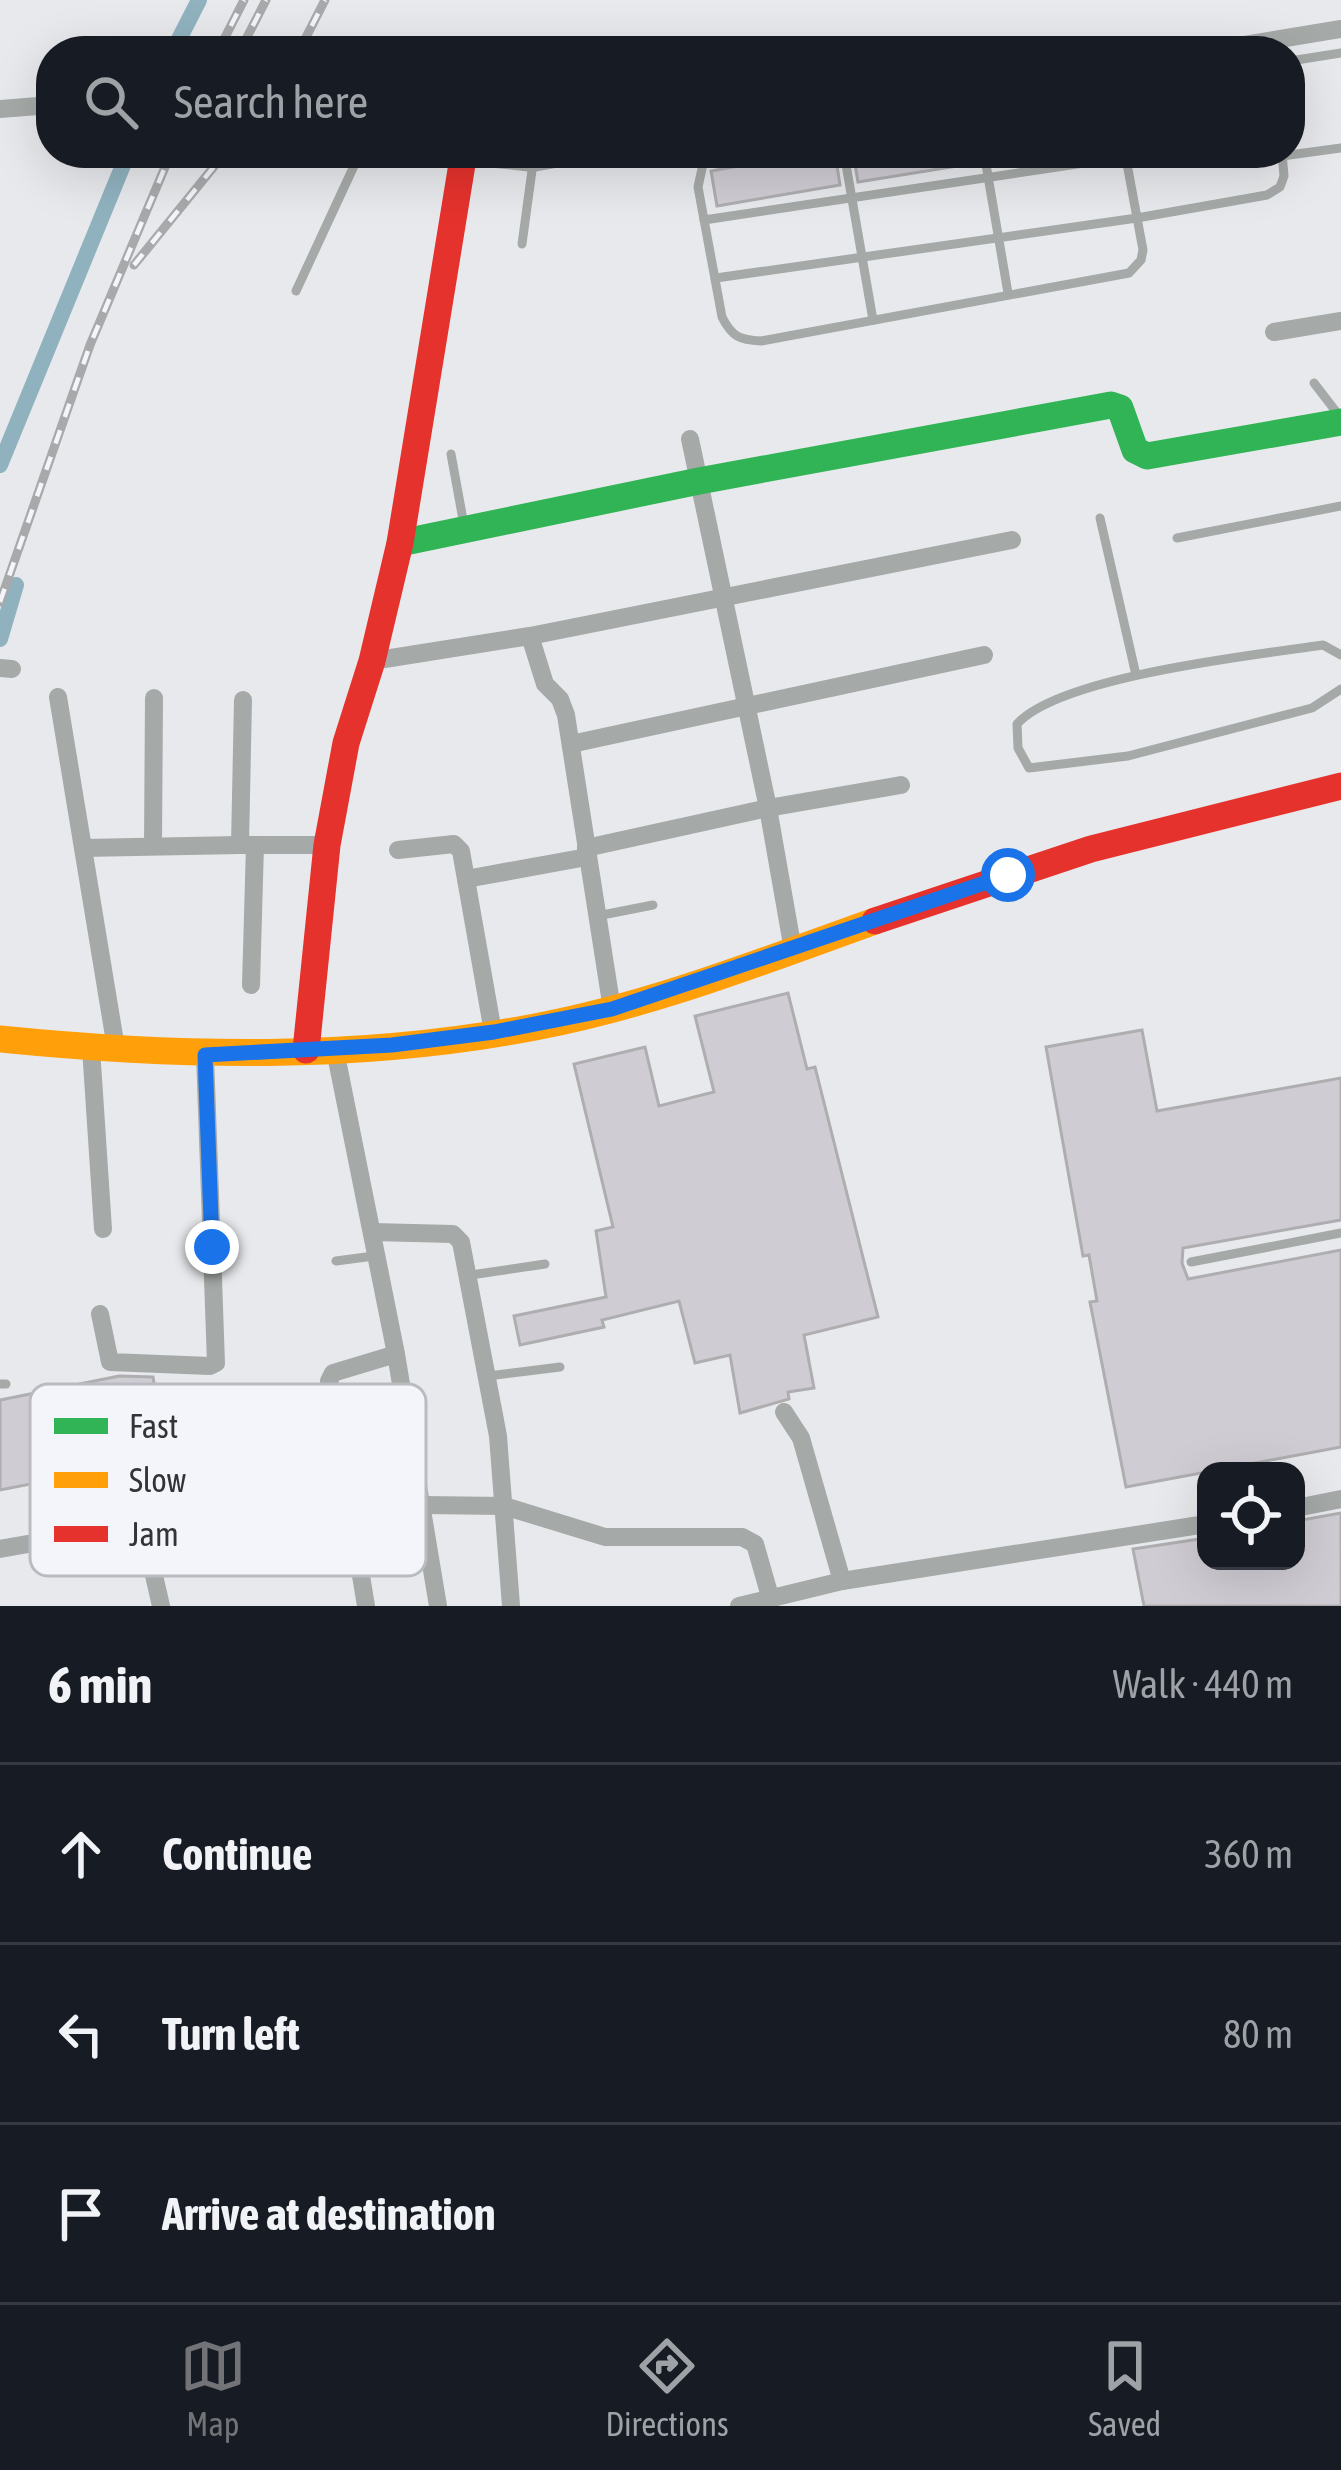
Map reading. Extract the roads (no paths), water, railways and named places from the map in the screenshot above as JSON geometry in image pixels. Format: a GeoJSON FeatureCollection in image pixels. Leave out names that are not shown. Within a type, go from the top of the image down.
{"type":"FeatureCollection","features":[{"type":"Feature","properties":{"kind":"street"},"geometry":{"type":"LineString","coordinates":[[1299,36],[1341,29]]}},
{"type":"Feature","properties":{"kind":"street"},"geometry":{"type":"LineString","coordinates":[[0,109],[36,106]]}},
{"type":"Feature","properties":{"kind":"street"},"geometry":{"type":"LineString","coordinates":[[306,1050],[327,845],[346,743],[372,661],[400,543],[450,168]]}},
{"type":"Feature","properties":{"kind":"street"},"geometry":{"type":"LineString","coordinates":[[1274,332],[1341,321]]}},
{"type":"Feature","properties":{"kind":"street"},"geometry":{"type":"LineString","coordinates":[[400,543],[699,481],[1111,405],[1120,408],[1127,420],[1135,450],[1148,456],[1341,420]]}},
{"type":"Feature","properties":{"kind":"street"},"geometry":{"type":"LineString","coordinates":[[690,439],[793,950]]}},
{"type":"Feature","properties":{"kind":"street"},"geometry":{"type":"LineString","coordinates":[[372,661],[530,636],[1012,539]]}},
{"type":"Feature","properties":{"kind":"street"},"geometry":{"type":"LineString","coordinates":[[530,636],[545,684],[560,699],[566,715],[612,1009]]}},
{"type":"Feature","properties":{"kind":"street"},"geometry":{"type":"LineString","coordinates":[[571,744],[984,655]]}},
{"type":"Feature","properties":{"kind":"street"},"geometry":{"type":"LineString","coordinates":[[58,697],[83,848],[104,1048],[103,1229]]}},
{"type":"Feature","properties":{"kind":"street"},"geometry":{"type":"LineString","coordinates":[[153,845],[154,698]]}},
{"type":"Feature","properties":{"kind":"street"},"geometry":{"type":"LineString","coordinates":[[243,700],[251,985]]}},
{"type":"Feature","properties":{"kind":"street"},"geometry":{"type":"LineString","coordinates":[[466,879],[768,808],[901,785]]}},
{"type":"Feature","properties":{"kind":"street"},"geometry":{"type":"LineString","coordinates":[[0,1040],[205,1055],[335,1050],[494,1032],[612,1009],[1008,875],[1212,813],[1341,786]]}},
{"type":"Feature","properties":{"kind":"street"},"geometry":{"type":"LineString","coordinates":[[398,850],[454,844],[464,860],[494,1032]]}},
{"type":"Feature","properties":{"kind":"street"},"geometry":{"type":"LineString","coordinates":[[83,848],[327,845]]}},
{"type":"Feature","properties":{"kind":"street"},"geometry":{"type":"LineString","coordinates":[[335,1050],[401,1384]]}},
{"type":"Feature","properties":{"kind":"street"},"geometry":{"type":"LineString","coordinates":[[100,1314],[110,1362],[216,1363],[205,1055]]}},
{"type":"Feature","properties":{"kind":"street"},"geometry":{"type":"LineString","coordinates":[[372,1232],[453,1234],[461,1242],[488,1376],[511,1606]]}},
{"type":"Feature","properties":{"kind":"street"},"geometry":{"type":"LineString","coordinates":[[329,1384],[333,1373],[396,1354]]}},
{"type":"Feature","properties":{"kind":"street"},"geometry":{"type":"LineString","coordinates":[[784,1412],[801,1438],[836,1583],[834,1606]]}},
{"type":"Feature","properties":{"kind":"street"},"geometry":{"type":"LineString","coordinates":[[1305,1506],[1341,1499]]}},
{"type":"Feature","properties":{"kind":"street"},"geometry":{"type":"LineString","coordinates":[[426,1505],[504,1506],[604,1537],[742,1537],[754,1544],[764,1603]]}},
{"type":"Feature","properties":{"kind":"street"},"geometry":{"type":"LineString","coordinates":[[426,1525],[438,1606]]}},
{"type":"Feature","properties":{"kind":"street"},"geometry":{"type":"LineString","coordinates":[[740,1606],[836,1583],[1197,1525]]}},
{"type":"Feature","properties":{"kind":"street"},"geometry":{"type":"LineString","coordinates":[[0,1549],[30,1544]]}},
{"type":"Feature","properties":{"kind":"street"},"geometry":{"type":"LineString","coordinates":[[154,1576],[161,1606]]}},
{"type":"Feature","properties":{"kind":"street"},"geometry":{"type":"LineString","coordinates":[[361,1576],[366,1606]]}},
{"type":"Feature","properties":{"kind":"lane"},"geometry":{"type":"LineString","coordinates":[[1305,58],[1341,52]]}},
{"type":"Feature","properties":{"kind":"lane"},"geometry":{"type":"LineString","coordinates":[[1305,152],[1341,148]]}},
{"type":"Feature","properties":{"kind":"lane"},"geometry":{"type":"LineString","coordinates":[[296,291],[354,168]]}},
{"type":"Feature","properties":{"kind":"lane"},"geometry":{"type":"LineString","coordinates":[[522,244],[532,168]]}},
{"type":"Feature","properties":{"kind":"lane"},"geometry":{"type":"LineString","coordinates":[[702,168],[704,220],[722,316],[740,340],[761,341],[1129,273],[1143,250],[1127,168]]}},
{"type":"Feature","properties":{"kind":"lane"},"geometry":{"type":"LineString","coordinates":[[847,168],[873,320]]}},
{"type":"Feature","properties":{"kind":"lane"},"geometry":{"type":"LineString","coordinates":[[987,168],[1008,293]]}},
{"type":"Feature","properties":{"kind":"lane"},"geometry":{"type":"LineString","coordinates":[[704,220],[1048,168]]}},
{"type":"Feature","properties":{"kind":"lane"},"geometry":{"type":"LineString","coordinates":[[716,278],[1267,195],[1280,187],[1283,168]]}},
{"type":"Feature","properties":{"kind":"lane"},"geometry":{"type":"LineString","coordinates":[[1314,383],[1341,420]]}},
{"type":"Feature","properties":{"kind":"lane"},"geometry":{"type":"LineString","coordinates":[[451,454],[464,529]]}},
{"type":"Feature","properties":{"kind":"lane"},"geometry":{"type":"LineString","coordinates":[[1178,538],[1341,506]]}},
{"type":"Feature","properties":{"kind":"lane"},"geometry":{"type":"LineString","coordinates":[[1100,518],[1136,675]]}},
{"type":"Feature","properties":{"kind":"lane"},"geometry":{"type":"LineString","coordinates":[[1341,655],[1323,645],[1136,675],[1033,707],[1017,724],[1018,748],[1029,768],[1128,756],[1312,708],[1341,689]]}},
{"type":"Feature","properties":{"kind":"lane"},"geometry":{"type":"LineString","coordinates":[[597,916],[653,905]]}},
{"type":"Feature","properties":{"kind":"lane"},"geometry":{"type":"LineString","coordinates":[[1191,1262],[1341,1233]]}},
{"type":"Feature","properties":{"kind":"lane"},"geometry":{"type":"LineString","coordinates":[[335,1261],[374,1256]]}},
{"type":"Feature","properties":{"kind":"lane"},"geometry":{"type":"LineString","coordinates":[[471,1275],[544,1264]]}},
{"type":"Feature","properties":{"kind":"lane"},"geometry":{"type":"LineString","coordinates":[[488,1376],[560,1367]]}},
{"type":"Feature","properties":{"kind":"waterway"},"geometry":{"type":"LineString","coordinates":[[181,36],[199,0]]}},
{"type":"Feature","properties":{"kind":"waterway"},"geometry":{"type":"LineString","coordinates":[[0,465],[122,168]]}},
{"type":"Feature","properties":{"kind":"waterway"},"geometry":{"type":"LineString","coordinates":[[0,639],[16,585]]}},
{"type":"Feature","properties":{"kind":"railway"},"geometry":{"type":"LineString","coordinates":[[226,36],[244,0]]}},
{"type":"Feature","properties":{"kind":"railway"},"geometry":{"type":"LineString","coordinates":[[248,36],[266,0]]}},
{"type":"Feature","properties":{"kind":"railway"},"geometry":{"type":"LineString","coordinates":[[307,36],[325,0]]}},
{"type":"Feature","properties":{"kind":"railway"},"geometry":{"type":"LineString","coordinates":[[0,602],[90,345],[165,168]]}},
{"type":"Feature","properties":{"kind":"railway"},"geometry":{"type":"LineString","coordinates":[[134,265],[213,168]]}}]}
